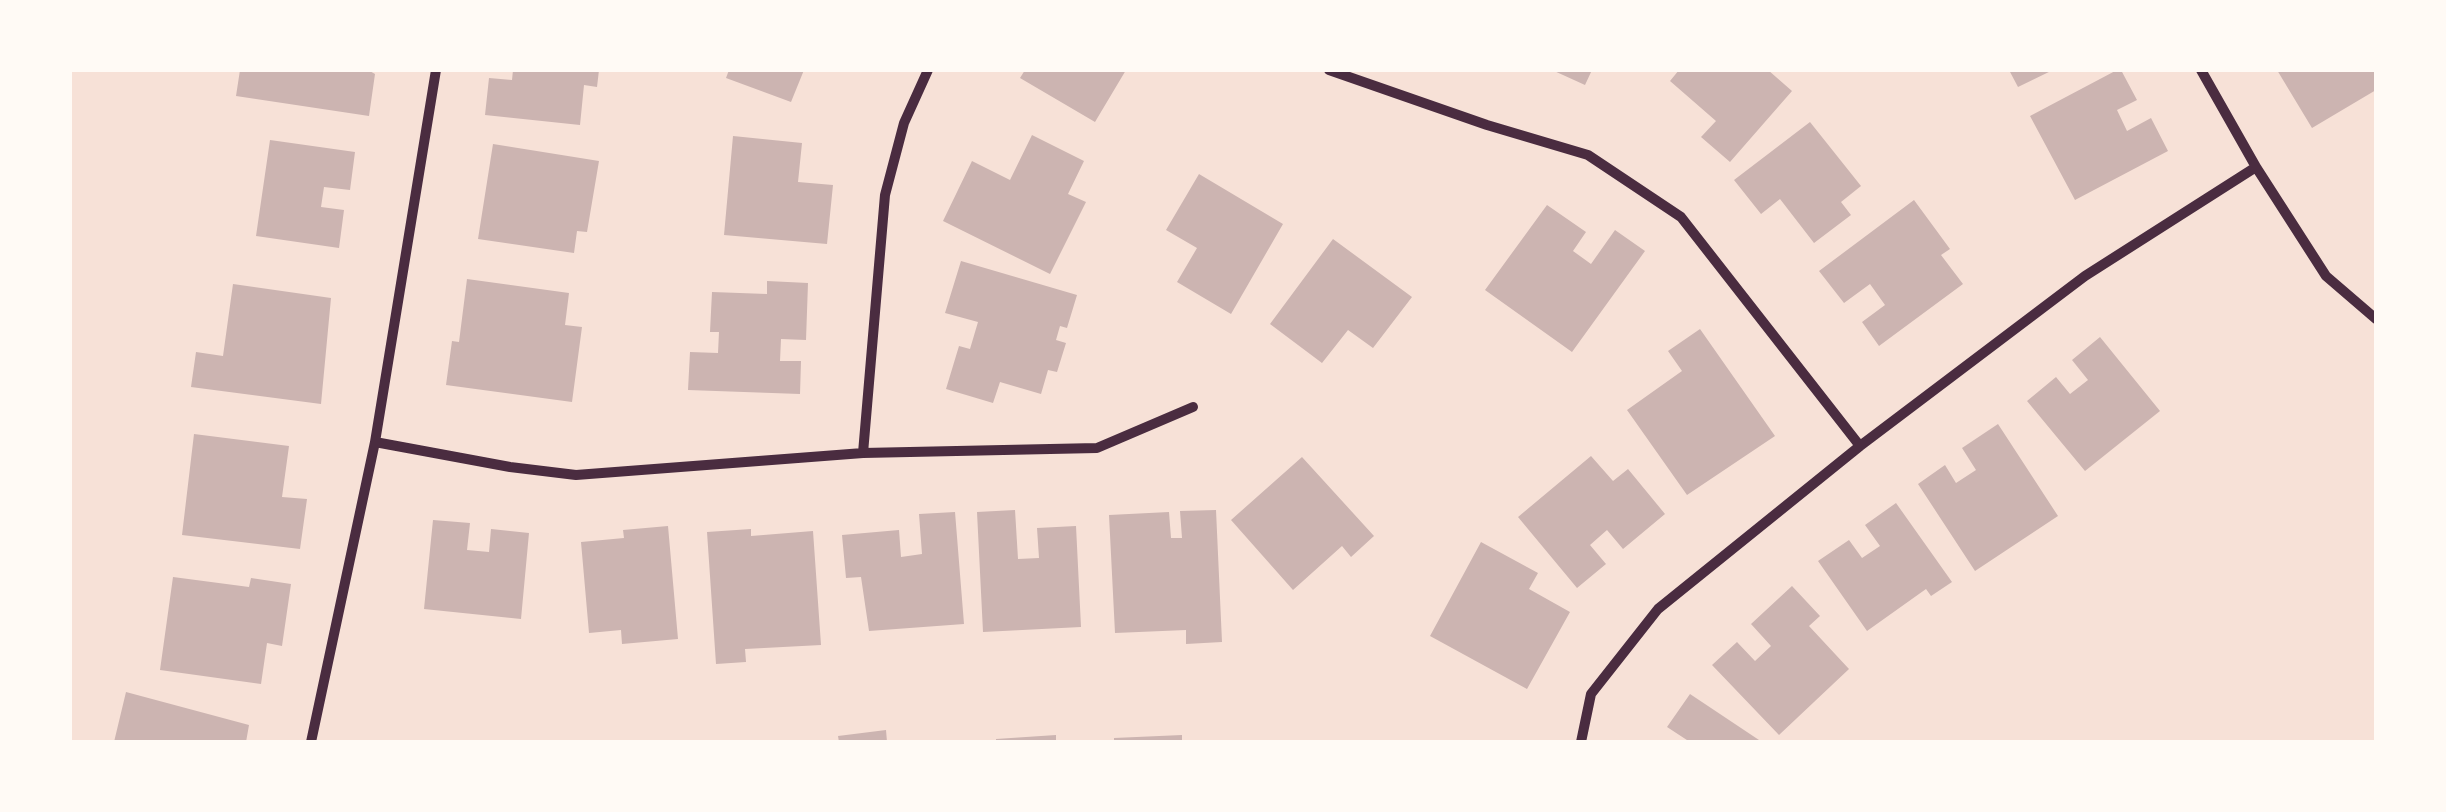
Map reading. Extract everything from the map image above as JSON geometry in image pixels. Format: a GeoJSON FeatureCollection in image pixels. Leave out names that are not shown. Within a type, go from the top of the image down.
{"type":"FeatureCollection","features":[{"type":"Feature","properties":{"kind":"street"},"geometry":{"type":"LineString","coordinates":[[311,742],[376,442],[436,70]]}},
{"type":"Feature","properties":{"kind":"street"},"geometry":{"type":"LineString","coordinates":[[863,453],[885,195],[904,123],[928,70]]}},
{"type":"Feature","properties":{"kind":"street"},"geometry":{"type":"LineString","coordinates":[[1329,70],[1588,155],[1681,217],[1860,446]]}},
{"type":"Feature","properties":{"kind":"street"},"geometry":{"type":"LineString","coordinates":[[2201,70],[2256,167],[2326,276],[2376,319]]}},
{"type":"Feature","properties":{"kind":"street"},"geometry":{"type":"LineString","coordinates":[[1581,742],[1591,694],[1658,609],[1860,446],[2085,276],[2256,167]]}},
{"type":"Feature","properties":{"kind":"street"},"geometry":{"type":"LineString","coordinates":[[376,442],[510,468],[576,475],[863,453],[1097,448],[1193,407]]}},
{"type":"Feature","properties":{"kind":"building"},"geometry":{"type":"Polygon","coordinates":[[[240,70],[368,70],[375,74],[369,116],[236,96],[240,70]]]}},
{"type":"Feature","properties":{"kind":"building"},"geometry":{"type":"Polygon","coordinates":[[[513,70],[599,70],[597,87],[584,85],[580,125],[485,115],[489,78],[512,80],[513,70]]]}},
{"type":"Feature","properties":{"kind":"building"},"geometry":{"type":"Polygon","coordinates":[[[729,70],[804,70],[791,102],[726,78],[729,70]]]}},
{"type":"Feature","properties":{"kind":"building"},"geometry":{"type":"Polygon","coordinates":[[[1025,70],[1126,70],[1095,122],[1020,78],[1025,70]]]}},
{"type":"Feature","properties":{"kind":"building"},"geometry":{"type":"Polygon","coordinates":[[[1552,70],[1592,70],[1585,85],[1552,70]]]}},
{"type":"Feature","properties":{"kind":"building"},"geometry":{"type":"Polygon","coordinates":[[[1679,70],[1768,70],[1792,91],[1730,162],[1701,137],[1716,121],[1670,81],[1679,70]]]}},
{"type":"Feature","properties":{"kind":"building"},"geometry":{"type":"Polygon","coordinates":[[[2009,70],[2053,70],[2018,87],[2009,70]]]}},
{"type":"Feature","properties":{"kind":"building"},"geometry":{"type":"Polygon","coordinates":[[[2121,70],[2137,100],[2117,110],[2127,131],[2151,118],[2168,151],[2075,200],[2030,116],[2121,70]]]}},
{"type":"Feature","properties":{"kind":"building"},"geometry":{"type":"Polygon","coordinates":[[[2277,70],[2376,70],[2376,90],[2312,128],[2277,70]]]}},
{"type":"Feature","properties":{"kind":"building"},"geometry":{"type":"Polygon","coordinates":[[[1810,122],[1861,186],[1841,202],[1851,215],[1814,243],[1780,199],[1761,214],[1734,180],[1810,122]]]}},
{"type":"Feature","properties":{"kind":"building"},"geometry":{"type":"Polygon","coordinates":[[[1032,135],[1084,161],[1068,194],[1086,202],[1050,274],[943,221],[972,161],[1010,180],[1032,135]]]}},
{"type":"Feature","properties":{"kind":"building"},"geometry":{"type":"Polygon","coordinates":[[[733,136],[802,143],[798,182],[833,185],[827,244],[724,235],[733,136]]]}},
{"type":"Feature","properties":{"kind":"building"},"geometry":{"type":"Polygon","coordinates":[[[270,140],[355,152],[350,190],[324,187],[321,207],[344,210],[339,248],[256,236],[270,140]]]}},
{"type":"Feature","properties":{"kind":"building"},"geometry":{"type":"Polygon","coordinates":[[[493,144],[599,161],[587,232],[577,231],[574,253],[478,239],[493,144]]]}},
{"type":"Feature","properties":{"kind":"building"},"geometry":{"type":"Polygon","coordinates":[[[1199,174],[1283,224],[1231,314],[1177,282],[1197,248],[1166,230],[1199,174]]]}},
{"type":"Feature","properties":{"kind":"building"},"geometry":{"type":"Polygon","coordinates":[[[1914,200],[1950,249],[1941,255],[1963,284],[1879,346],[1862,322],[1885,305],[1870,284],[1844,303],[1819,271],[1914,200]]]}},
{"type":"Feature","properties":{"kind":"building"},"geometry":{"type":"Polygon","coordinates":[[[1547,205],[1586,232],[1573,251],[1591,264],[1615,230],[1645,251],[1572,352],[1485,290],[1547,205]]]}},
{"type":"Feature","properties":{"kind":"building"},"geometry":{"type":"Polygon","coordinates":[[[1333,239],[1412,297],[1373,348],[1348,330],[1322,363],[1270,324],[1333,239]]]}},
{"type":"Feature","properties":{"kind":"building"},"geometry":{"type":"Polygon","coordinates":[[[961,261],[1077,295],[1067,328],[1060,326],[1056,340],[1066,343],[1057,372],[1048,370],[1041,394],[1000,382],[993,403],[946,389],[959,346],[970,349],[978,322],[945,313],[961,261]]]}},
{"type":"Feature","properties":{"kind":"building"},"geometry":{"type":"Polygon","coordinates":[[[467,279],[569,293],[565,325],[582,327],[572,402],[446,385],[452,341],[459,342],[467,279]]]}},
{"type":"Feature","properties":{"kind":"building"},"geometry":{"type":"Polygon","coordinates":[[[767,281],[808,283],[806,340],[781,339],[780,361],[801,361],[800,394],[688,390],[690,352],[718,353],[719,332],[710,332],[712,292],[767,294],[767,281]]]}},
{"type":"Feature","properties":{"kind":"building"},"geometry":{"type":"Polygon","coordinates":[[[233,284],[331,298],[321,404],[191,387],[196,352],[223,356],[233,284]]]}},
{"type":"Feature","properties":{"kind":"building"},"geometry":{"type":"Polygon","coordinates":[[[1700,329],[1775,436],[1687,495],[1627,410],[1682,371],[1668,351],[1700,329]]]}},
{"type":"Feature","properties":{"kind":"building"},"geometry":{"type":"Polygon","coordinates":[[[2100,337],[2160,411],[2085,471],[2027,401],[2056,377],[2070,394],[2088,380],[2072,360],[2100,337]]]}},
{"type":"Feature","properties":{"kind":"building"},"geometry":{"type":"Polygon","coordinates":[[[1998,424],[2058,516],[1975,571],[1918,484],[1945,465],[1956,483],[1976,470],[1962,448],[1998,424]]]}},
{"type":"Feature","properties":{"kind":"building"},"geometry":{"type":"Polygon","coordinates":[[[194,434],[289,446],[282,497],[307,499],[300,549],[182,535],[194,434]]]}},
{"type":"Feature","properties":{"kind":"building"},"geometry":{"type":"Polygon","coordinates":[[[1591,456],[1613,481],[1628,469],[1665,514],[1623,549],[1607,530],[1590,545],[1606,564],[1577,588],[1518,517],[1591,456]]]}},
{"type":"Feature","properties":{"kind":"building"},"geometry":{"type":"Polygon","coordinates":[[[1302,457],[1374,536],[1351,557],[1342,546],[1293,590],[1231,520],[1302,457]]]}},
{"type":"Feature","properties":{"kind":"building"},"geometry":{"type":"Polygon","coordinates":[[[1896,503],[1952,582],[1931,596],[1926,589],[1867,631],[1818,561],[1849,540],[1862,558],[1880,546],[1865,525],[1896,503]]]}},
{"type":"Feature","properties":{"kind":"building"},"geometry":{"type":"Polygon","coordinates":[[[1015,510],[1018,559],[1039,558],[1037,528],[1076,526],[1081,627],[983,632],[977,512],[1015,510]]]}},
{"type":"Feature","properties":{"kind":"building"},"geometry":{"type":"Polygon","coordinates":[[[1216,510],[1222,642],[1186,644],[1186,630],[1115,633],[1109,515],[1169,512],[1171,538],[1182,538],[1180,511],[1216,510]]]}},
{"type":"Feature","properties":{"kind":"building"},"geometry":{"type":"Polygon","coordinates":[[[955,512],[964,624],[869,631],[861,577],[846,578],[842,535],[899,530],[901,557],[922,554],[919,514],[955,512]]]}},
{"type":"Feature","properties":{"kind":"building"},"geometry":{"type":"Polygon","coordinates":[[[433,520],[470,523],[467,550],[489,552],[491,529],[529,533],[521,619],[424,609],[433,520]]]}},
{"type":"Feature","properties":{"kind":"building"},"geometry":{"type":"Polygon","coordinates":[[[668,526],[678,639],[622,644],[621,630],[589,633],[581,542],[624,538],[623,530],[668,526]]]}},
{"type":"Feature","properties":{"kind":"building"},"geometry":{"type":"Polygon","coordinates":[[[751,529],[751,536],[813,531],[821,645],[745,649],[746,662],[716,664],[707,532],[751,529]]]}},
{"type":"Feature","properties":{"kind":"building"},"geometry":{"type":"Polygon","coordinates":[[[1481,542],[1538,573],[1529,589],[1570,612],[1527,689],[1430,636],[1481,542]]]}},
{"type":"Feature","properties":{"kind":"building"},"geometry":{"type":"Polygon","coordinates":[[[173,577],[249,587],[251,578],[291,584],[282,646],[267,643],[261,684],[160,670],[173,577]]]}},
{"type":"Feature","properties":{"kind":"building"},"geometry":{"type":"Polygon","coordinates":[[[1792,586],[1820,616],[1809,626],[1849,669],[1779,735],[1712,665],[1737,642],[1755,661],[1771,646],[1751,624],[1792,586]]]}},
{"type":"Feature","properties":{"kind":"building"},"geometry":{"type":"Polygon","coordinates":[[[126,692],[249,725],[246,742],[114,742],[126,692]]]}},
{"type":"Feature","properties":{"kind":"building"},"geometry":{"type":"Polygon","coordinates":[[[1690,694],[1762,742],[1690,742],[1667,727],[1690,694]]]}},
{"type":"Feature","properties":{"kind":"building"},"geometry":{"type":"Polygon","coordinates":[[[886,730],[887,742],[839,742],[838,736],[886,730]]]}},
{"type":"Feature","properties":{"kind":"building"},"geometry":{"type":"Polygon","coordinates":[[[1056,735],[1056,742],[996,742],[996,739],[1056,735]]]}},
{"type":"Feature","properties":{"kind":"building"},"geometry":{"type":"Polygon","coordinates":[[[1182,735],[1182,742],[1114,742],[1114,738],[1182,735]]]}}]}
